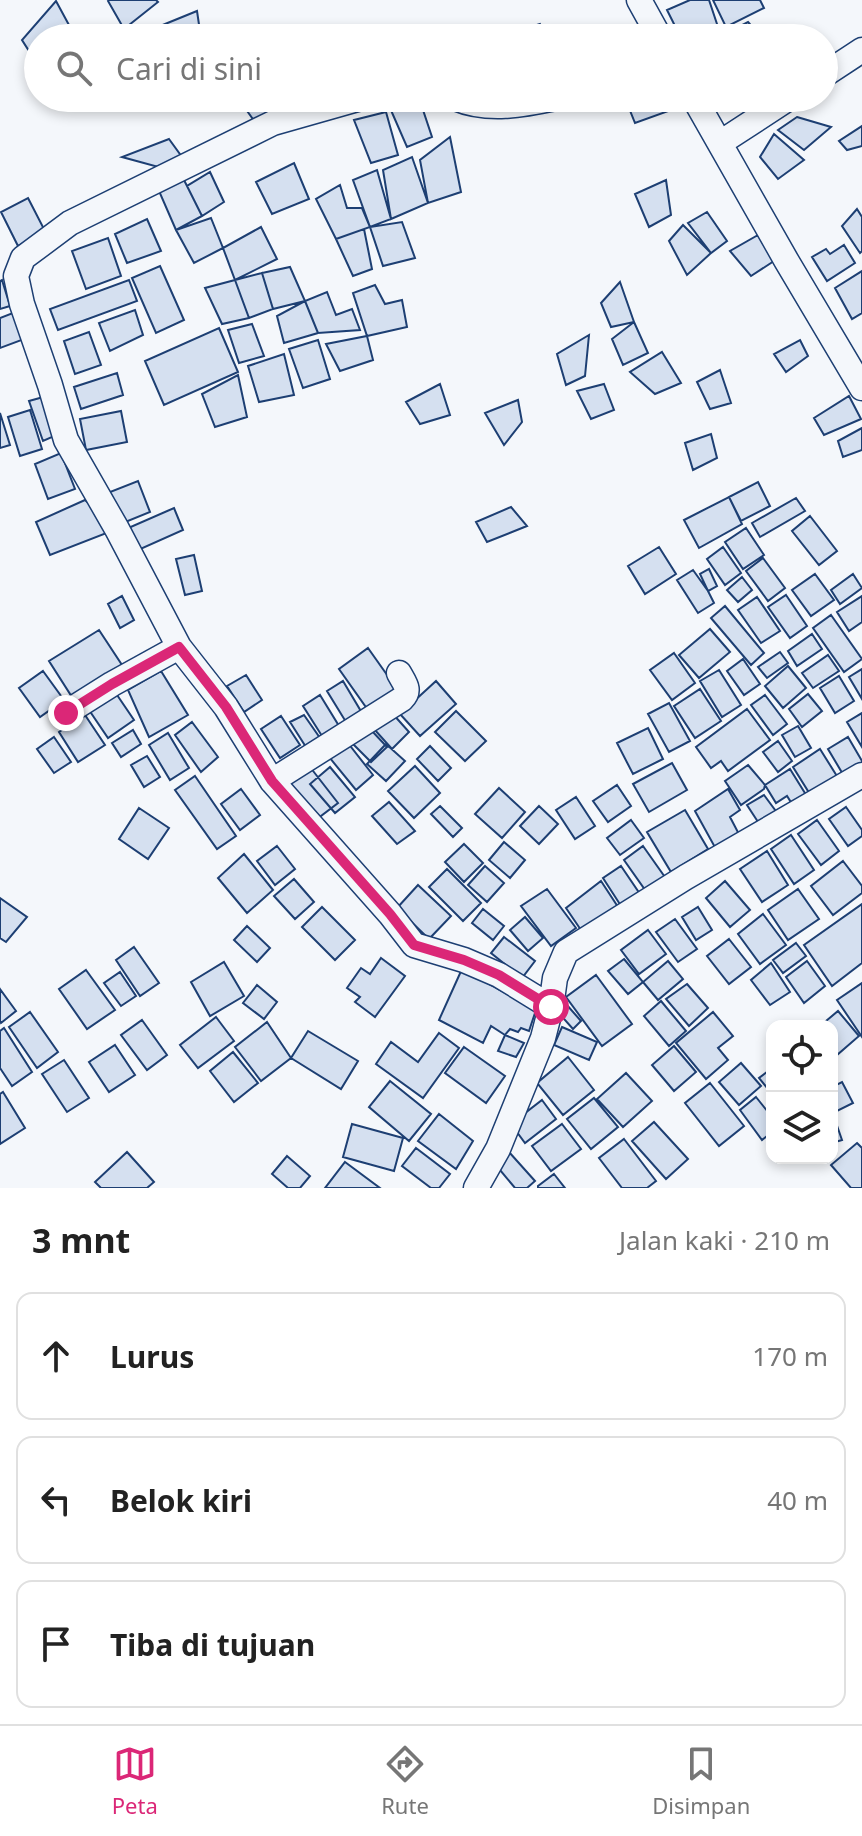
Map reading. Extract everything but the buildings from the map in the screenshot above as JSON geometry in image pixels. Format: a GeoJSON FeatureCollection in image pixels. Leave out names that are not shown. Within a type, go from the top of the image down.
{"type":"FeatureCollection","features":[{"type":"Feature","properties":{"kind":"street"},"geometry":{"type":"LineString","coordinates":[[639,0],[652,24]]}},
{"type":"Feature","properties":{"kind":"street"},"geometry":{"type":"LineString","coordinates":[[838,66],[862,50]]}},
{"type":"Feature","properties":{"kind":"street"},"geometry":{"type":"LineString","coordinates":[[312,112],[273,123],[70,223],[23,258],[16,276],[22,304],[66,440],[179,647],[226,707],[272,781],[414,945],[464,960],[499,975],[551,1007]]}},
{"type":"Feature","properties":{"kind":"street"},"geometry":{"type":"LineString","coordinates":[[702,112],[862,388]]}},
{"type":"Feature","properties":{"kind":"street"},"geometry":{"type":"LineString","coordinates":[[720,143],[768,112]]}},
{"type":"Feature","properties":{"kind":"street"},"geometry":{"type":"LineString","coordinates":[[66,713],[179,647]]}},
{"type":"Feature","properties":{"kind":"street"},"geometry":{"type":"LineString","coordinates":[[272,781],[402,699],[408,689],[399,673]]}},
{"type":"Feature","properties":{"kind":"street"},"geometry":{"type":"LineString","coordinates":[[476,1188],[498,1149],[543,1038],[555,978],[566,952],[686,877],[862,775]]}},
{"type":"Feature","properties":{"kind":"route"},"geometry":{"type":"LineString","coordinates":[[66,713],[179,647],[226,707],[272,781],[414,945],[464,960],[499,975],[551,1007]]}}]}
